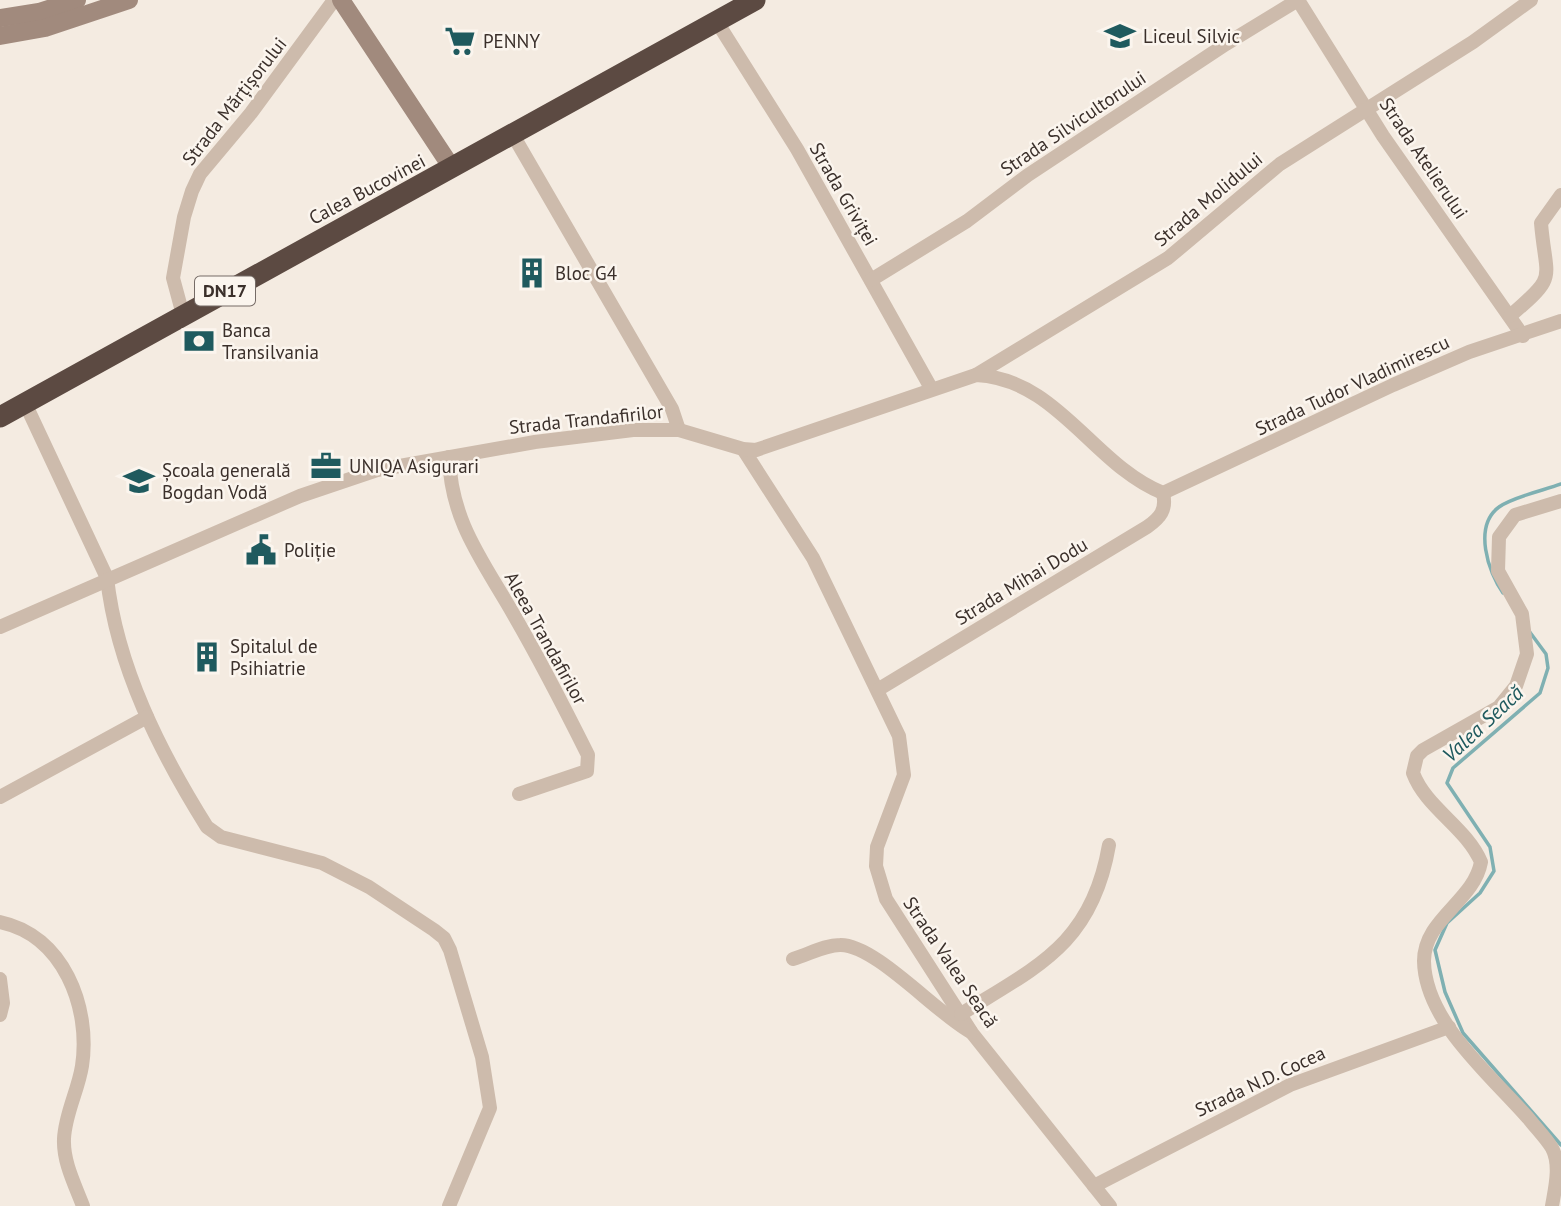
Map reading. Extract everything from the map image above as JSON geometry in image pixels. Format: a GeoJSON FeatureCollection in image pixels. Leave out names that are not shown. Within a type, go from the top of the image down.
{"type":"FeatureCollection","features":[{"type":"Feature","properties":{"kind":"highway","name":"Calea Bucovinei"},"geometry":{"type":"LineString","coordinates":[[0,417],[717,22],[744,3]]}},
{"type":"Feature","properties":{"kind":"street"},"geometry":{"type":"LineString","coordinates":[[0,18],[39,12],[77,0]]}},
{"type":"Feature","properties":{"kind":"street"},"geometry":{"type":"LineString","coordinates":[[0,36],[45,28],[130,0]]}},
{"type":"Feature","properties":{"kind":"street","name":"Strada Mărțișorului"},"geometry":{"type":"LineString","coordinates":[[183,315],[173,278],[184,217],[200,174],[251,113],[334,0]]}},
{"type":"Feature","properties":{"kind":"street"},"geometry":{"type":"LineString","coordinates":[[341,0],[452,168]]}},
{"type":"Feature","properties":{"kind":"street","name":"Strada Atelierului"},"geometry":{"type":"LineString","coordinates":[[1298,0],[1367,108],[1523,336]]}},
{"type":"Feature","properties":{"kind":"street","name":"Strada Silvicultorului"},"geometry":{"type":"LineString","coordinates":[[871,280],[967,221],[1039,167],[1298,0]]}},
{"type":"Feature","properties":{"kind":"street","name":"Strada Molidului"},"geometry":{"type":"LineString","coordinates":[[976,374],[1168,258],[1261,178],[1473,42],[1531,0]]}},
{"type":"Feature","properties":{"kind":"street","name":"Strada Griviței"},"geometry":{"type":"LineString","coordinates":[[717,22],[797,149],[930,388]]}},
{"type":"Feature","properties":{"kind":"street"},"geometry":{"type":"LineString","coordinates":[[513,135],[672,409],[680,430]]}},
{"type":"Feature","properties":{"kind":"street"},"geometry":{"type":"LineString","coordinates":[[1510,316],[1546,282],[1548,270],[1541,223],[1561,195]]}},
{"type":"Feature","properties":{"kind":"street","name":"Strada Tudor Vladimirescu"},"geometry":{"type":"LineString","coordinates":[[1163,493],[1469,352],[1559,322]]}},
{"type":"Feature","properties":{"kind":"street","name":"Strada Trandafirilor"},"geometry":{"type":"LineString","coordinates":[[0,627],[107,578],[327,486],[377,470],[612,432],[680,430],[743,449],[756,450],[976,374],[1009,379],[1025,386],[1065,416],[1129,473],[1148,487],[1163,493]]}},
{"type":"Feature","properties":{"kind":"street"},"geometry":{"type":"LineString","coordinates":[[25,403],[107,578],[109,600],[128,667],[147,717],[214,834],[322,863],[340,871],[401,907],[444,938],[464,988],[482,1057],[490,1108],[449,1206]]}},
{"type":"Feature","properties":{"kind":"street","name":"Strada Valea Seacă"},"geometry":{"type":"LineString","coordinates":[[743,449],[813,558],[900,736],[904,775],[877,847],[876,866],[886,899],[972,1033],[1075,1158],[1110,1206]]}},
{"type":"Feature","properties":{"kind":"street","name":"Aleea Trandafirilor"},"geometry":{"type":"LineString","coordinates":[[449,457],[452,492],[463,529],[517,621],[588,755],[587,771],[519,794]]}},
{"type":"Feature","properties":{"kind":"street","name":"Strada Mihai Dodu"},"geometry":{"type":"LineString","coordinates":[[879,690],[1159,519],[1164,510],[1163,493]]}},
{"type":"Feature","properties":{"kind":"street"},"geometry":{"type":"LineString","coordinates":[[1552,1206],[1556,1177],[1552,1149],[1449,1027],[1435,1001],[1426,974],[1424,959],[1433,932],[1472,885],[1481,862],[1417,782],[1413,766],[1423,750],[1510,698],[1527,654],[1523,621],[1499,571],[1499,537],[1515,515],[1561,501]]}},
{"type":"Feature","properties":{"kind":"street"},"geometry":{"type":"LineString","coordinates":[[0,797],[147,717]]}},
{"type":"Feature","properties":{"kind":"street"},"geometry":{"type":"LineString","coordinates":[[961,1014],[1056,953],[1082,925],[1104,871],[1109,845]]}},
{"type":"Feature","properties":{"kind":"street"},"geometry":{"type":"LineString","coordinates":[[0,922],[35,935],[58,957],[73,990],[82,1020],[82,1063],[64,1140],[68,1166],[83,1206]]}},
{"type":"Feature","properties":{"kind":"street"},"geometry":{"type":"LineString","coordinates":[[793,958],[827,947],[852,947],[888,968],[923,994],[949,1020],[972,1033]]}},
{"type":"Feature","properties":{"kind":"street"},"geometry":{"type":"LineString","coordinates":[[0,979],[3,1003],[0,1015]]}},
{"type":"Feature","properties":{"kind":"street","name":"Strada N.D. Cocea"},"geometry":{"type":"LineString","coordinates":[[1094,1186],[1290,1085],[1449,1027]]}},
{"type":"Feature","properties":{"kind":"waterway","name":"Valea Seacă"},"geometry":{"type":"LineString","coordinates":[[1503,593],[1488,562],[1485,537],[1491,515],[1512,500],[1561,484]]}},
{"type":"Feature","properties":{"kind":"waterway","name":"Valea Seacă"},"geometry":{"type":"LineString","coordinates":[[1529,631],[1546,654],[1548,668],[1540,693],[1453,768],[1447,783],[1490,847],[1494,871],[1480,893],[1447,923],[1435,950],[1445,992],[1463,1033],[1561,1145]]}},
{"type":"Feature","properties":{"kind":"place","name":"Liceul Silvic"},"geometry":{"type":"Point","coordinates":[1120,36]}},
{"type":"Feature","properties":{"kind":"place","name":"PENNY"},"geometry":{"type":"Point","coordinates":[460,41]}},
{"type":"Feature","properties":{"kind":"place","name":"Bloc G4"},"geometry":{"type":"Point","coordinates":[532,273]}},
{"type":"Feature","properties":{"kind":"place","name":"Banca Transilvania"},"geometry":{"type":"Point","coordinates":[199,341]}},
{"type":"Feature","properties":{"kind":"place","name":"UNIQA Asigurari"},"geometry":{"type":"Point","coordinates":[326,466]}},
{"type":"Feature","properties":{"kind":"place","name":"Școala generală Bogdan Vodă"},"geometry":{"type":"Point","coordinates":[139,481]}},
{"type":"Feature","properties":{"kind":"place","name":"Poliție"},"geometry":{"type":"Point","coordinates":[261,550]}},
{"type":"Feature","properties":{"kind":"place","name":"Spitalul de Psihiatrie"},"geometry":{"type":"Point","coordinates":[207,657]}}]}
